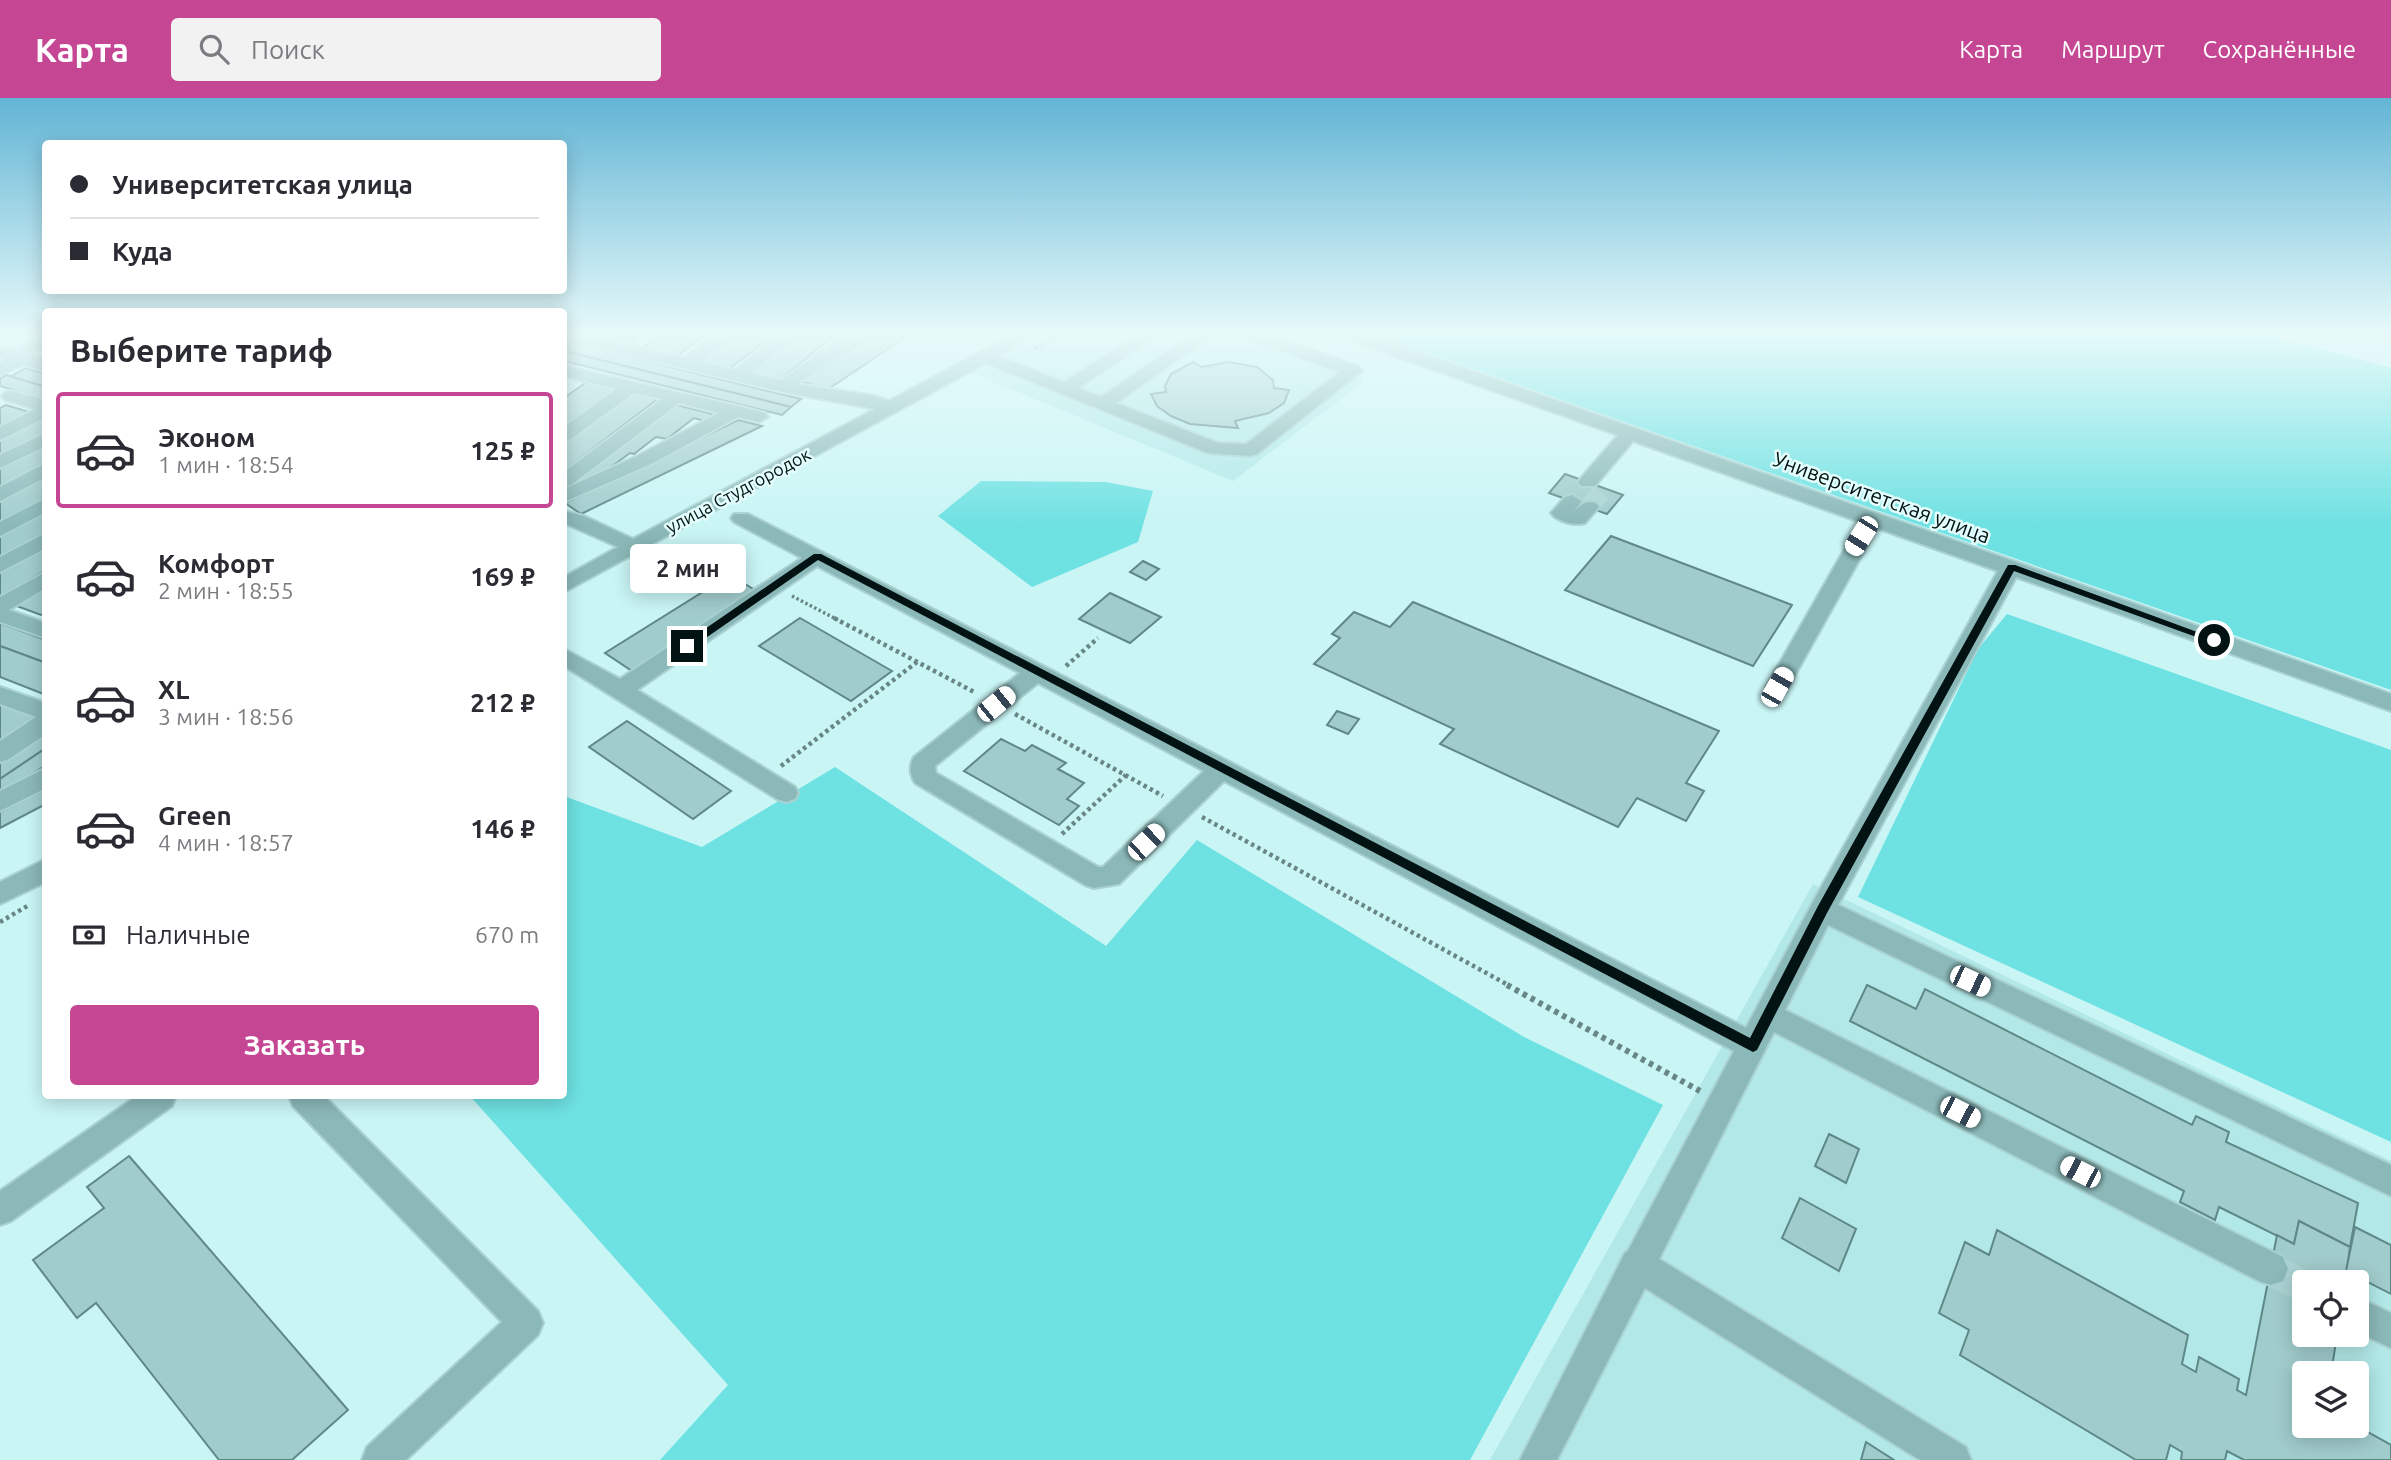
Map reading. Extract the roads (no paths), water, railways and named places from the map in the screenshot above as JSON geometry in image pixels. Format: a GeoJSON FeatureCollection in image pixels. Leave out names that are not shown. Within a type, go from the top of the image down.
{"type":"FeatureCollection","features":[{"type":"Feature","properties":{"kind":"street"},"geometry":{"type":"LineString","coordinates":[[14,400],[42,407]]}},
{"type":"Feature","properties":{"kind":"street"},"geometry":{"type":"LineString","coordinates":[[567,433],[613,400]]}},
{"type":"Feature","properties":{"kind":"street"},"geometry":{"type":"LineString","coordinates":[[567,479],[673,400]]}},
{"type":"Feature","properties":{"kind":"street"},"geometry":{"type":"LineString","coordinates":[[682,400],[759,417]]}},
{"type":"Feature","properties":{"kind":"street"},"geometry":{"type":"LineString","coordinates":[[866,400],[875,401],[889,409]]}},
{"type":"Feature","properties":{"kind":"street","name":"улица Студгородок"},"geometry":{"type":"LineString","coordinates":[[567,580],[634,547],[906,400]]}},
{"type":"Feature","properties":{"kind":"street"},"geometry":{"type":"LineString","coordinates":[[1091,400],[1215,449],[1250,450],[1316,400]]}},
{"type":"Feature","properties":{"kind":"street"},"geometry":{"type":"LineString","coordinates":[[1102,404],[1109,400]]}},
{"type":"Feature","properties":{"kind":"street","name":"Университетская улица"},"geometry":{"type":"LineString","coordinates":[[1538,400],[2391,704]]}},
{"type":"Feature","properties":{"kind":"street"},"geometry":{"type":"LineString","coordinates":[[0,434],[42,410]]}},
{"type":"Feature","properties":{"kind":"street"},"geometry":{"type":"LineString","coordinates":[[567,495],[644,460],[736,411]]}},
{"type":"Feature","properties":{"kind":"street"},"geometry":{"type":"LineString","coordinates":[[1596,485],[1639,435]]}},
{"type":"Feature","properties":{"kind":"street"},"geometry":{"type":"LineString","coordinates":[[0,463],[42,440]]}},
{"type":"Feature","properties":{"kind":"street"},"geometry":{"type":"LineString","coordinates":[[0,495],[42,471]]}},
{"type":"Feature","properties":{"kind":"street"},"geometry":{"type":"LineString","coordinates":[[0,530],[42,505]]}},
{"type":"Feature","properties":{"kind":"street"},"geometry":{"type":"LineString","coordinates":[[567,518],[634,547]]}},
{"type":"Feature","properties":{"kind":"street"},"geometry":{"type":"LineString","coordinates":[[741,518],[1753,1046]]}},
{"type":"Feature","properties":{"kind":"street"},"geometry":{"type":"LineString","coordinates":[[1777,687],[1872,518]]}},
{"type":"Feature","properties":{"kind":"street"},"geometry":{"type":"LineString","coordinates":[[0,566],[42,541]]}},
{"type":"Feature","properties":{"kind":"street"},"geometry":{"type":"LineString","coordinates":[[620,691],[818,556]]}},
{"type":"Feature","properties":{"kind":"street"},"geometry":{"type":"LineString","coordinates":[[1538,1460],[1637,1265],[1770,1016],[1822,910],[2011,567]]}},
{"type":"Feature","properties":{"kind":"street"},"geometry":{"type":"LineString","coordinates":[[0,606],[42,580]]}},
{"type":"Feature","properties":{"kind":"street"},"geometry":{"type":"LineString","coordinates":[[0,614],[42,627]]}},
{"type":"Feature","properties":{"kind":"street"},"geometry":{"type":"LineString","coordinates":[[567,658],[786,793]]}},
{"type":"Feature","properties":{"kind":"street"},"geometry":{"type":"LineString","coordinates":[[1036,672],[923,763],[924,778],[1094,878],[1110,877],[1221,769]]}},
{"type":"Feature","properties":{"kind":"street"},"geometry":{"type":"LineString","coordinates":[[0,695],[42,711]]}},
{"type":"Feature","properties":{"kind":"street"},"geometry":{"type":"LineString","coordinates":[[0,753],[42,725]]}},
{"type":"Feature","properties":{"kind":"street"},"geometry":{"type":"LineString","coordinates":[[0,802],[42,779]]}},
{"type":"Feature","properties":{"kind":"street"},"geometry":{"type":"LineString","coordinates":[[0,894],[42,871]]}},
{"type":"Feature","properties":{"kind":"street"},"geometry":{"type":"LineString","coordinates":[[1822,910],[2391,1181]]}},
{"type":"Feature","properties":{"kind":"street"},"geometry":{"type":"LineString","coordinates":[[1770,1016],[2271,1269]]}},
{"type":"Feature","properties":{"kind":"street"},"geometry":{"type":"LineString","coordinates":[[0,1210],[157,1099]]}},
{"type":"Feature","properties":{"kind":"street"},"geometry":{"type":"LineString","coordinates":[[307,1099],[526,1323],[380,1460]]}},
{"type":"Feature","properties":{"kind":"street"},"geometry":{"type":"LineString","coordinates":[[1637,1265],[1953,1460]]}},
{"type":"Feature","properties":{"kind":"street"},"geometry":{"type":"LineString","coordinates":[[2369,1320],[2391,1331]]}},
{"type":"Feature","properties":{"kind":"tunnel"},"geometry":{"type":"LineString","coordinates":[[1589,507],[1605,488]]}},
{"type":"Feature","properties":{"kind":"tunnel"},"geometry":{"type":"LineString","coordinates":[[2271,1269],[2292,1280]]}}]}
